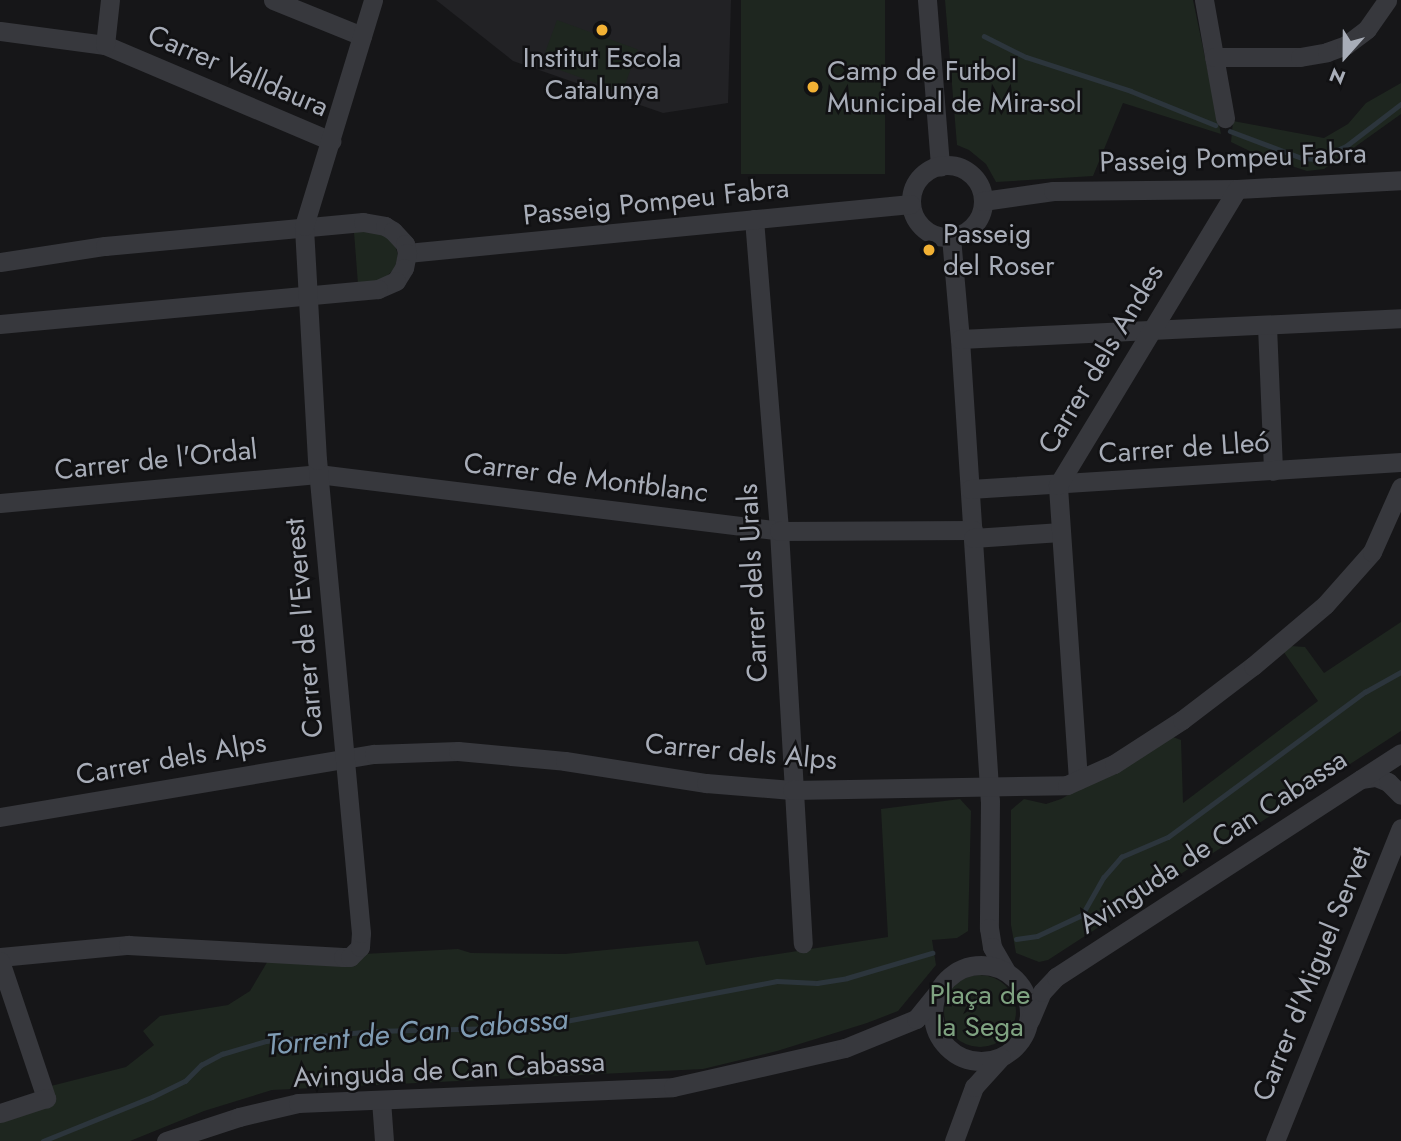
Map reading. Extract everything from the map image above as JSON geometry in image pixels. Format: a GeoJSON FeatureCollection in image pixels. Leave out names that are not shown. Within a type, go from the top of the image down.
{"type":"FeatureCollection","features":[{"type":"Feature","properties":{"kind":"street"},"geometry":{"type":"LineString","coordinates":[[105,44],[110,0]]}},
{"type":"Feature","properties":{"kind":"street"},"geometry":{"type":"LineString","coordinates":[[273,0],[362,36]]}},
{"type":"Feature","properties":{"kind":"street"},"geometry":{"type":"LineString","coordinates":[[306,297],[304,226],[373,0]]}},
{"type":"Feature","properties":{"kind":"street"},"geometry":{"type":"LineString","coordinates":[[927,0],[940,166]]}},
{"type":"Feature","properties":{"kind":"street"},"geometry":{"type":"LineString","coordinates":[[1204,0],[1226,118]]}},
{"type":"Feature","properties":{"kind":"street"},"geometry":{"type":"LineString","coordinates":[[1214,57],[1300,57],[1327,52],[1346,45],[1367,29],[1387,0]]}},
{"type":"Feature","properties":{"kind":"street","name":"Carrer Valldaura"},"geometry":{"type":"LineString","coordinates":[[0,31],[105,44],[331,141]]}},
{"type":"Feature","properties":{"kind":"street"},"geometry":{"type":"LineString","coordinates":[[940,166],[951,166],[970,173],[977,181],[983,201],[978,221],[971,229],[951,237],[941,237],[924,229],[911,204],[915,184],[922,176],[940,166]]}},
{"type":"Feature","properties":{"kind":"street","name":"Passeig Pompeu Fabra"},"geometry":{"type":"LineString","coordinates":[[983,201],[1053,191],[1237,189],[1401,180]]}},
{"type":"Feature","properties":{"kind":"street","name":"Carrer dels Andes"},"geometry":{"type":"LineString","coordinates":[[1078,780],[1058,485],[1237,189]]}},
{"type":"Feature","properties":{"kind":"street","name":"Passeig Pompeu Fabra"},"geometry":{"type":"LineString","coordinates":[[407,253],[911,204]]}},
{"type":"Feature","properties":{"kind":"street","name":"Carrer dels Urals"},"geometry":{"type":"LineString","coordinates":[[754,219],[779,531],[803,943]]}},
{"type":"Feature","properties":{"kind":"street"},"geometry":{"type":"LineString","coordinates":[[0,262],[105,246],[304,226],[373,223],[393,231],[405,244],[407,253],[401,275],[387,286],[306,297],[0,324]]}},
{"type":"Feature","properties":{"kind":"street"},"geometry":{"type":"LineString","coordinates":[[951,237],[989,787],[992,880],[989,928],[992,947],[1027,998],[1030,1020],[1016,1047],[1001,1057],[974,1087],[954,1141]]}},
{"type":"Feature","properties":{"kind":"street","name":"Carrer de l'Everest"},"geometry":{"type":"LineString","coordinates":[[0,959],[128,944],[343,957],[356,952],[361,933],[318,474],[306,297]]}},
{"type":"Feature","properties":{"kind":"street"},"geometry":{"type":"LineString","coordinates":[[960,339],[1401,318]]}},
{"type":"Feature","properties":{"kind":"street"},"geometry":{"type":"LineString","coordinates":[[1267,326],[1273,471]]}},
{"type":"Feature","properties":{"kind":"street","name":"Carrer de Lleó"},"geometry":{"type":"LineString","coordinates":[[970,489],[1401,462]]}},
{"type":"Feature","properties":{"kind":"street","name":"Carrer de Montblanc"},"geometry":{"type":"LineString","coordinates":[[318,474],[779,531],[973,534],[1061,532]]}},
{"type":"Feature","properties":{"kind":"street","name":"Carrer de l'Ordal"},"geometry":{"type":"LineString","coordinates":[[0,503],[318,474]]}},
{"type":"Feature","properties":{"kind":"street","name":"Carrer dels Alps"},"geometry":{"type":"LineString","coordinates":[[0,817],[343,758],[374,754],[458,751],[565,761],[706,783],[792,790],[1067,785],[1114,764],[1182,720],[1325,605],[1373,552],[1401,487]]}},
{"type":"Feature","properties":{"kind":"street","name":"Avinguda de Can Cabassa"},"geometry":{"type":"LineString","coordinates":[[1030,1020],[1036,1003],[1056,977],[1401,753]]}},
{"type":"Feature","properties":{"kind":"street"},"geometry":{"type":"LineString","coordinates":[[1361,779],[1376,777],[1397,788],[1401,795]]}},
{"type":"Feature","properties":{"kind":"street","name":"Carrer d'Miguel Servet"},"geometry":{"type":"LineString","coordinates":[[1275,1141],[1401,828]]}},
{"type":"Feature","properties":{"kind":"street"},"geometry":{"type":"LineString","coordinates":[[970,966],[981,952],[989,928]]}},
{"type":"Feature","properties":{"kind":"street"},"geometry":{"type":"LineString","coordinates":[[0,959],[46,1098],[41,1102],[0,1113]]}},
{"type":"Feature","properties":{"kind":"street"},"geometry":{"type":"LineString","coordinates":[[974,1087],[957,1053],[936,1031],[933,1016],[939,991],[949,977],[970,966],[987,964],[1010,974],[1043,980],[1056,977]]}},
{"type":"Feature","properties":{"kind":"street","name":"Avinguda de Can Cabassa"},"geometry":{"type":"LineString","coordinates":[[166,1141],[239,1117],[298,1103],[674,1087],[845,1048],[901,1027],[916,1018],[939,991]]}},
{"type":"Feature","properties":{"kind":"street"},"geometry":{"type":"LineString","coordinates":[[901,1027],[977,1061],[1001,1057]]}},
{"type":"Feature","properties":{"kind":"street"},"geometry":{"type":"LineString","coordinates":[[381,1100],[384,1141]]}},
{"type":"Feature","properties":{"kind":"shaded area","name":"Institut Escola Catalunya"},"geometry":{"type":"Polygon","coordinates":[[[436,0],[731,0],[728,103],[663,113],[513,61],[436,0]]]}},
{"type":"Feature","properties":{"kind":"green space","name":"Camp de Futbol Municipal de Mira-sol"},"geometry":{"type":"Polygon","coordinates":[[[741,0],[885,0],[885,174],[741,174],[741,0]]]}},
{"type":"Feature","properties":{"kind":"green space"},"geometry":{"type":"Polygon","coordinates":[[[945,0],[1193,0],[1221,134],[1123,103],[1093,176],[996,182],[986,164],[969,150],[957,145],[945,0]]]}},
{"type":"Feature","properties":{"kind":"green space"},"geometry":{"type":"Polygon","coordinates":[[[557,20],[638,49],[622,93],[541,63],[557,20]]]}},
{"type":"Feature","properties":{"kind":"green space"},"geometry":{"type":"Polygon","coordinates":[[[1401,83],[1401,114],[1324,169],[1307,171],[1258,155],[1231,142],[1233,121],[1324,138],[1348,124],[1366,103],[1401,83]]]}},
{"type":"Feature","properties":{"kind":"green space"},"geometry":{"type":"Polygon","coordinates":[[[376,231],[394,242],[398,255],[395,268],[384,279],[358,284],[354,232],[376,231]]]}},
{"type":"Feature","properties":{"kind":"green space"},"geometry":{"type":"Polygon","coordinates":[[[1401,622],[1401,731],[1048,960],[1039,962],[1016,953],[1011,925],[1011,810],[1024,799],[1046,804],[1061,799],[1173,737],[1181,740],[1183,803],[1318,701],[1283,651],[1291,646],[1305,647],[1324,673],[1401,622]]]}},
{"type":"Feature","properties":{"kind":"green space"},"geometry":{"type":"Polygon","coordinates":[[[960,799],[971,811],[968,931],[957,938],[932,940],[936,965],[898,1011],[867,1023],[777,1051],[703,1069],[272,1090],[204,1111],[130,1141],[0,1141],[0,1113],[43,1088],[126,1067],[154,1045],[143,1031],[160,1016],[228,1005],[250,991],[269,959],[458,949],[471,953],[565,954],[698,941],[706,965],[888,937],[881,809],[960,799]]]}},
{"type":"Feature","properties":{"kind":"green space","name":"Plaça de la Sega"},"geometry":{"type":"Polygon","coordinates":[[[980,975],[1000,981],[1010,991],[1016,1011],[1010,1031],[1000,1041],[980,1047],[960,1041],[950,1031],[944,1011],[950,991],[960,981],[980,975]]]}},
{"type":"Feature","properties":{"kind":"waterway"},"geometry":{"type":"LineString","coordinates":[[984,36],[1026,57],[1131,91],[1215,125]]}},
{"type":"Feature","properties":{"kind":"waterway"},"geometry":{"type":"LineString","coordinates":[[1230,131],[1302,158],[1316,159],[1346,146],[1401,104]]}},
{"type":"Feature","properties":{"kind":"waterway","name":"Torrent de Can Cabassa"},"geometry":{"type":"LineString","coordinates":[[1016,939],[1037,936],[1082,915],[1103,878],[1121,857],[1168,837],[1365,692],[1401,672]]}},
{"type":"Feature","properties":{"kind":"waterway","name":"Torrent de Can Cabassa"},"geometry":{"type":"LineString","coordinates":[[43,1141],[185,1081],[201,1065],[222,1054],[266,1041],[374,1031],[534,1027],[777,981],[817,983],[847,978],[932,953]]}},
{"type":"Feature","properties":{"kind":"place","name":"Institut Escola Catalunya"},"geometry":{"type":"Point","coordinates":[602,30]}},
{"type":"Feature","properties":{"kind":"place","name":"Camp de Futbol Municipal de Mira-sol"},"geometry":{"type":"Point","coordinates":[813,87]}},
{"type":"Feature","properties":{"kind":"place","name":"Passeig del Roser"},"geometry":{"type":"Point","coordinates":[929,250]}}]}
